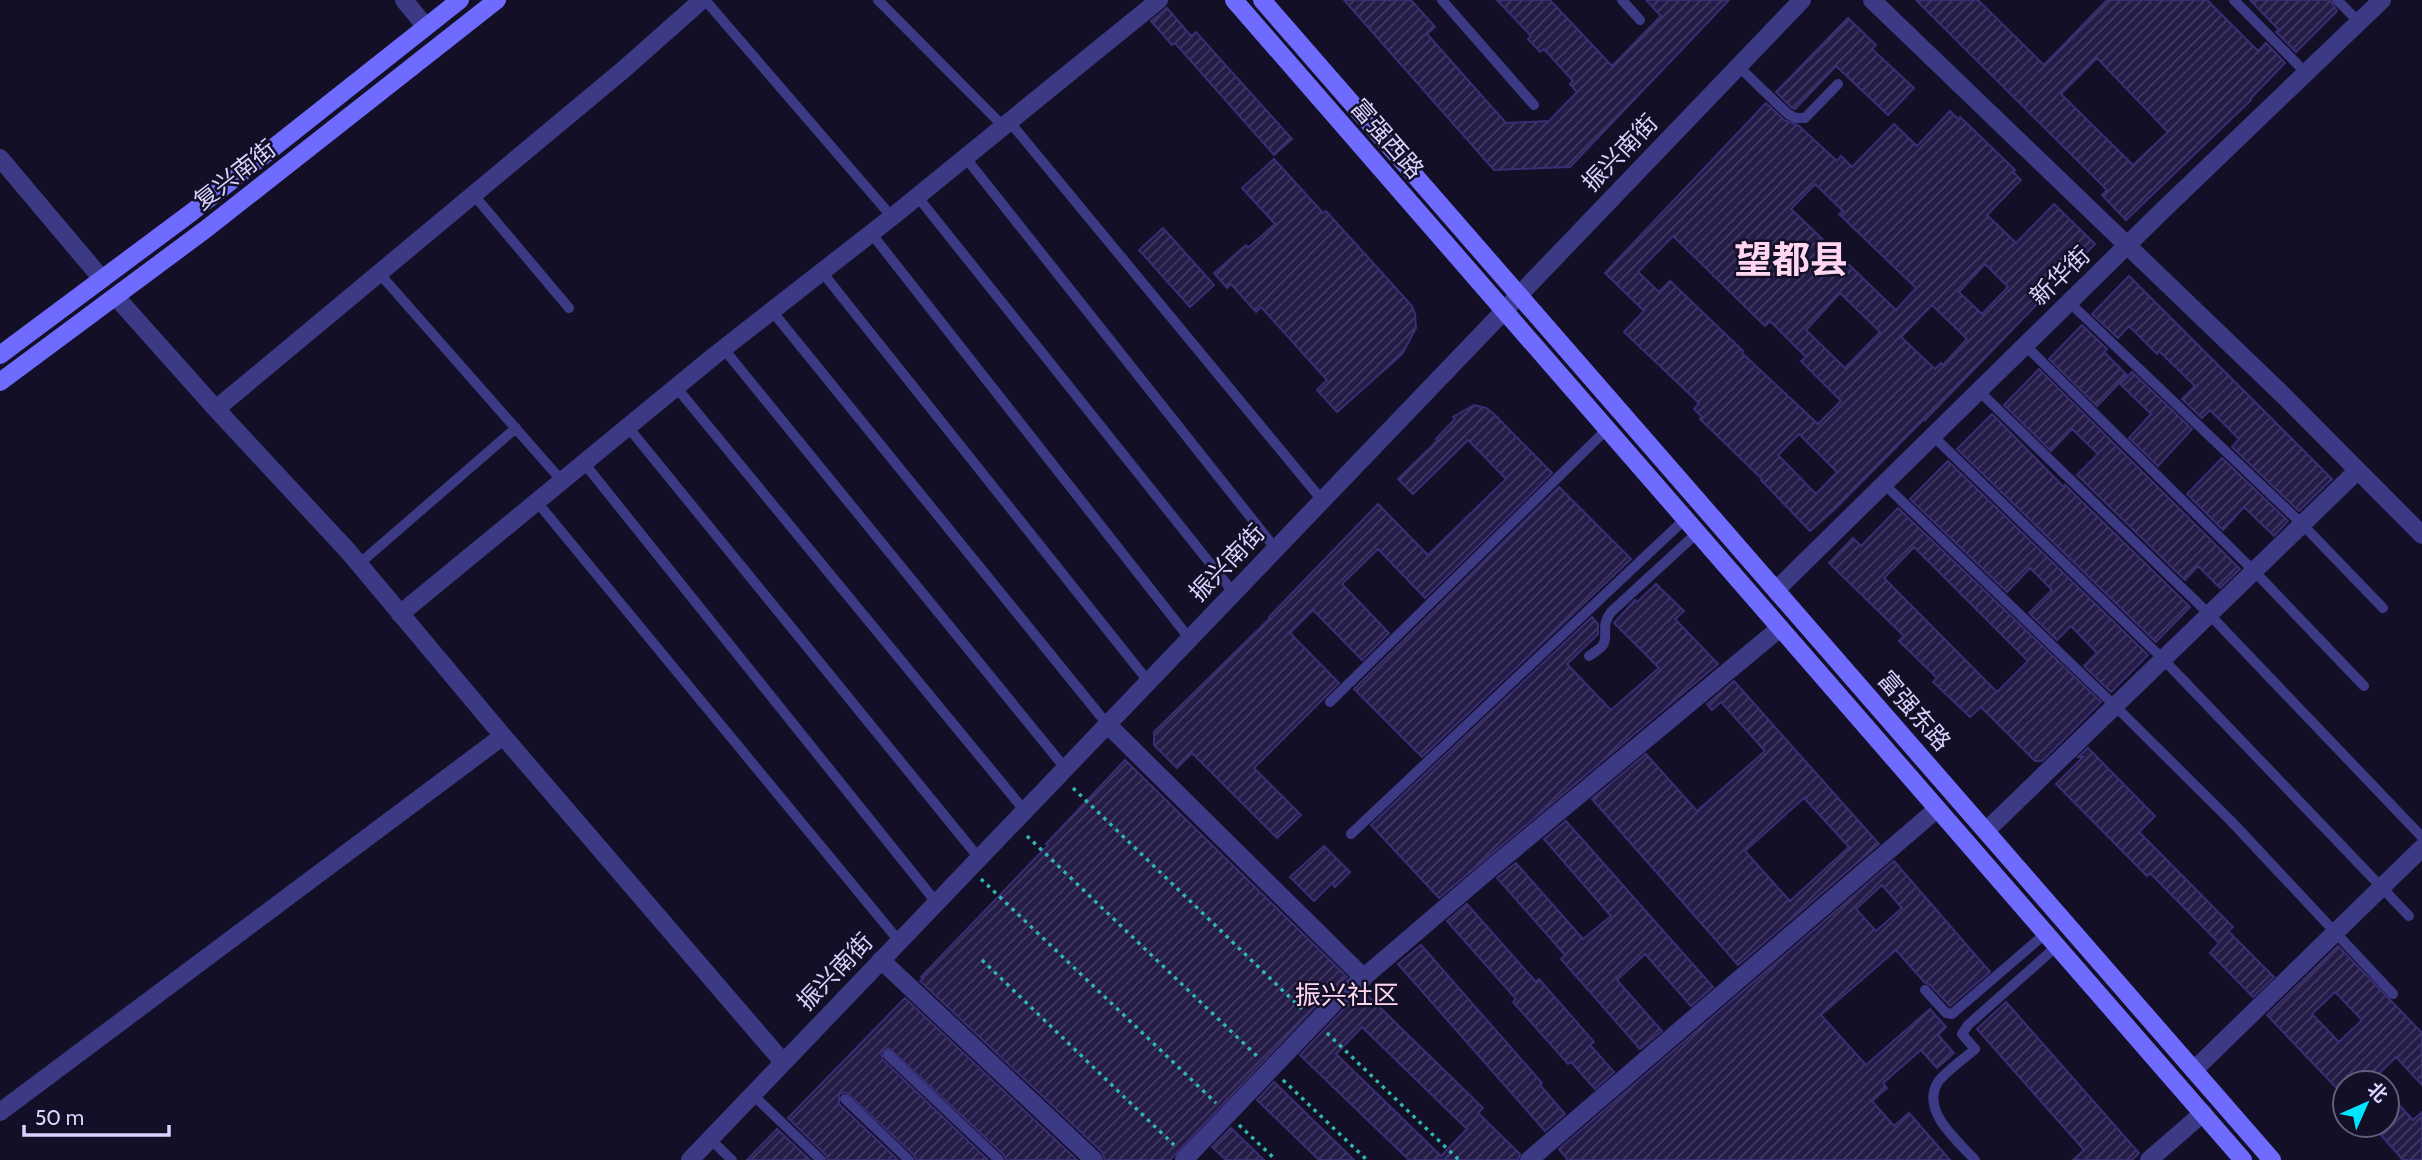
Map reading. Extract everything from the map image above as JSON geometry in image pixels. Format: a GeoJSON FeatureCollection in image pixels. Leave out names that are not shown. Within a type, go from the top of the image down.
{"type":"FeatureCollection","features":[{"type":"Feature","properties":{"kind":"main road","name":"复兴南街"},"geometry":{"type":"LineString","coordinates":[[0,355],[192,212],[460,0]]}},
{"type":"Feature","properties":{"kind":"main road","name":"复兴南街"},"geometry":{"type":"LineString","coordinates":[[0,382],[206,229],[496,0]]}},
{"type":"Feature","properties":{"kind":"main road","name":"富强西路"},"geometry":{"type":"LineString","coordinates":[[1234,0],[1503,310]]}},
{"type":"Feature","properties":{"kind":"main road","name":"富强西路"},"geometry":{"type":"LineString","coordinates":[[1262,0],[1518,294]]}},
{"type":"Feature","properties":{"kind":"main road","name":"富强东路"},"geometry":{"type":"LineString","coordinates":[[1518,294],[2272,1160]]}},
{"type":"Feature","properties":{"kind":"main road","name":"富强东路"},"geometry":{"type":"LineString","coordinates":[[1503,310],[2244,1160]]}},
{"type":"Feature","properties":{"kind":"street"},"geometry":{"type":"LineString","coordinates":[[404,0],[426,27]]}},
{"type":"Feature","properties":{"kind":"street"},"geometry":{"type":"LineString","coordinates":[[216,409],[704,0]]}},
{"type":"Feature","properties":{"kind":"street"},"geometry":{"type":"LineString","coordinates":[[400,614],[723,348],[892,217],[1159,0]]}},
{"type":"Feature","properties":{"kind":"street","name":"振兴南街"},"geometry":{"type":"LineString","coordinates":[[690,1160],[1801,0]]}},
{"type":"Feature","properties":{"kind":"street"},"geometry":{"type":"LineString","coordinates":[[1872,0],[2284,396],[2422,535]]}},
{"type":"Feature","properties":{"kind":"street","name":"新华街"},"geometry":{"type":"LineString","coordinates":[[1776,590],[2127,245],[2382,0]]}},
{"type":"Feature","properties":{"kind":"street"},"geometry":{"type":"LineString","coordinates":[[0,158],[102,279]]}},
{"type":"Feature","properties":{"kind":"street"},"geometry":{"type":"LineString","coordinates":[[116,297],[359,564],[783,1062]]}},
{"type":"Feature","properties":{"kind":"street"},"geometry":{"type":"LineString","coordinates":[[1986,831],[2357,471]]}},
{"type":"Feature","properties":{"kind":"street"},"geometry":{"type":"LineString","coordinates":[[1185,1159],[1336,1001],[1780,628]]}},
{"type":"Feature","properties":{"kind":"street"},"geometry":{"type":"LineString","coordinates":[[1107,724],[1364,978]]}},
{"type":"Feature","properties":{"kind":"street"},"geometry":{"type":"LineString","coordinates":[[0,1112],[503,736]]}},
{"type":"Feature","properties":{"kind":"street"},"geometry":{"type":"LineString","coordinates":[[1529,1160],[1937,809]]}},
{"type":"Feature","properties":{"kind":"street"},"geometry":{"type":"LineString","coordinates":[[2194,1070],[2422,848]]}},
{"type":"Feature","properties":{"kind":"street"},"geometry":{"type":"LineString","coordinates":[[881,960],[1094,1160]]}},
{"type":"Feature","properties":{"kind":"street"},"geometry":{"type":"LineString","coordinates":[[2150,1160],[2203,1113]]}},
{"type":"Feature","properties":{"kind":"lane"},"geometry":{"type":"LineString","coordinates":[[704,0],[892,217]]}},
{"type":"Feature","properties":{"kind":"lane"},"geometry":{"type":"LineString","coordinates":[[878,0],[1006,123],[1321,499]]}},
{"type":"Feature","properties":{"kind":"lane"},"geometry":{"type":"LineString","coordinates":[[1442,0],[1534,105]]}},
{"type":"Feature","properties":{"kind":"lane"},"geometry":{"type":"LineString","coordinates":[[1622,0],[1640,20]]}},
{"type":"Feature","properties":{"kind":"lane"},"geometry":{"type":"LineString","coordinates":[[2234,0],[2306,73]]}},
{"type":"Feature","properties":{"kind":"lane"},"geometry":{"type":"LineString","coordinates":[[2337,0],[2359,22]]}},
{"type":"Feature","properties":{"kind":"lane"},"geometry":{"type":"LineString","coordinates":[[1738,66],[1788,114],[1796,118],[1805,118],[1838,84]]}},
{"type":"Feature","properties":{"kind":"lane"},"geometry":{"type":"LineString","coordinates":[[965,157],[1275,548]]}},
{"type":"Feature","properties":{"kind":"lane"},"geometry":{"type":"LineString","coordinates":[[473,194],[569,308]]}},
{"type":"Feature","properties":{"kind":"lane"},"geometry":{"type":"LineString","coordinates":[[917,196],[1233,592]]}},
{"type":"Feature","properties":{"kind":"lane"},"geometry":{"type":"LineString","coordinates":[[871,233],[1189,638]]}},
{"type":"Feature","properties":{"kind":"lane"},"geometry":{"type":"LineString","coordinates":[[821,272],[1148,681]]}},
{"type":"Feature","properties":{"kind":"lane"},"geometry":{"type":"LineString","coordinates":[[379,273],[562,481]]}},
{"type":"Feature","properties":{"kind":"lane"},"geometry":{"type":"LineString","coordinates":[[2069,302],[2302,524],[2383,608]]}},
{"type":"Feature","properties":{"kind":"lane"},"geometry":{"type":"LineString","coordinates":[[772,311],[1107,724]]}},
{"type":"Feature","properties":{"kind":"lane"},"geometry":{"type":"LineString","coordinates":[[2025,345],[2254,571],[2364,686]]}},
{"type":"Feature","properties":{"kind":"lane"},"geometry":{"type":"LineString","coordinates":[[723,348],[1062,771]]}},
{"type":"Feature","properties":{"kind":"lane"},"geometry":{"type":"LineString","coordinates":[[676,387],[1018,817]]}},
{"type":"Feature","properties":{"kind":"lane"},"geometry":{"type":"LineString","coordinates":[[1979,391],[2209,614],[2422,836]]}},
{"type":"Feature","properties":{"kind":"lane"},"geometry":{"type":"LineString","coordinates":[[628,427],[974,863]]}},
{"type":"Feature","properties":{"kind":"lane"},"geometry":{"type":"LineString","coordinates":[[359,564],[516,428]]}},
{"type":"Feature","properties":{"kind":"lane"},"geometry":{"type":"LineString","coordinates":[[1330,702],[1608,429]]}},
{"type":"Feature","properties":{"kind":"lane"},"geometry":{"type":"LineString","coordinates":[[1933,436],[2163,659],[2409,916]]}},
{"type":"Feature","properties":{"kind":"lane"},"geometry":{"type":"LineString","coordinates":[[584,463],[936,902]]}},
{"type":"Feature","properties":{"kind":"lane"},"geometry":{"type":"LineString","coordinates":[[1884,484],[2230,820],[2393,994]]}},
{"type":"Feature","properties":{"kind":"lane"},"geometry":{"type":"LineString","coordinates":[[537,502],[899,942]]}},
{"type":"Feature","properties":{"kind":"lane"},"geometry":{"type":"LineString","coordinates":[[1351,834],[1685,519]]}},
{"type":"Feature","properties":{"kind":"lane"},"geometry":{"type":"LineString","coordinates":[[1589,656],[1603,646],[1605,620],[1611,611],[1697,533]]}},
{"type":"Feature","properties":{"kind":"lane"},"geometry":{"type":"LineString","coordinates":[[1925,990],[1946,1013],[1952,1014],[2051,939]]}},
{"type":"Feature","properties":{"kind":"lane"},"geometry":{"type":"LineString","coordinates":[[1975,1160],[1938,1118],[1934,1094],[1938,1082],[1975,1049],[1962,1034],[1968,1025],[2051,939]]}},
{"type":"Feature","properties":{"kind":"lane"},"geometry":{"type":"LineString","coordinates":[[888,1055],[999,1160]]}},
{"type":"Feature","properties":{"kind":"lane"},"geometry":{"type":"LineString","coordinates":[[752,1094],[821,1160]]}},
{"type":"Feature","properties":{"kind":"lane"},"geometry":{"type":"LineString","coordinates":[[845,1099],[909,1160]]}},
{"type":"Feature","properties":{"kind":"lane"},"geometry":{"type":"LineString","coordinates":[[710,1139],[732,1160]]}},
{"type":"Feature","properties":{"kind":"path"},"geometry":{"type":"LineString","coordinates":[[1062,771],[1459,1160]]}},
{"type":"Feature","properties":{"kind":"path"},"geometry":{"type":"LineString","coordinates":[[1018,817],[1271,1069],[1367,1160]]}},
{"type":"Feature","properties":{"kind":"path"},"geometry":{"type":"LineString","coordinates":[[974,863],[1276,1160]]}},
{"type":"Feature","properties":{"kind":"path"},"geometry":{"type":"LineString","coordinates":[[982,960],[1185,1159]]}},
{"type":"Feature","properties":{"kind":"building"},"geometry":{"type":"Polygon","coordinates":[[[1344,0],[1411,0],[1435,27],[1427,34],[1506,123],[1549,121],[1577,92],[1570,84],[1573,81],[1544,49],[1540,52],[1528,39],[1531,36],[1497,0],[1550,0],[1612,66],[1661,16],[1646,0],[1729,0],[1570,167],[1494,170],[1344,0]]]}},
{"type":"Feature","properties":{"kind":"building"},"geometry":{"type":"Polygon","coordinates":[[[1916,0],[1978,0],[2044,65],[2107,0],[2207,0],[2258,51],[2266,43],[2285,63],[2251,100],[2126,220],[2102,195],[2107,190],[1916,0]],[[2097,58],[2061,94],[2133,165],[2168,132],[2097,58]]]}},
{"type":"Feature","properties":{"kind":"building"},"geometry":{"type":"Polygon","coordinates":[[[2250,0],[2330,0],[2337,11],[2296,52],[2250,0]]]}},
{"type":"Feature","properties":{"kind":"building"},"geometry":{"type":"Polygon","coordinates":[[[1167,8],[1191,36],[1196,32],[1292,139],[1274,155],[1175,43],[1172,45],[1151,21],[1167,8]]]}},
{"type":"Feature","properties":{"kind":"building"},"geometry":{"type":"Polygon","coordinates":[[[1848,18],[1876,45],[1872,49],[1914,88],[1888,115],[1836,66],[1795,109],[1792,108],[1776,92],[1848,18]]]}},
{"type":"Feature","properties":{"kind":"building"},"geometry":{"type":"Polygon","coordinates":[[[1766,103],[1784,120],[1798,125],[1837,161],[1841,156],[1852,167],[1894,124],[1917,146],[1950,111],[1958,119],[1960,117],[2015,170],[2013,172],[2021,180],[1987,215],[2016,243],[2054,204],[2095,244],[1925,420],[1810,531],[1762,479],[1700,419],[1702,417],[1694,409],[1699,403],[1624,332],[1644,311],[1605,273],[1766,103]],[[1815,184],[1791,209],[1896,310],[1916,288],[1839,214],[1843,211],[1815,184]],[[1673,236],[1638,272],[1659,292],[1670,281],[1818,424],[1841,401],[1801,361],[1806,357],[1770,321],[1765,326],[1673,236]],[[1985,264],[1959,292],[1982,314],[2008,287],[1985,264]],[[1840,293],[1806,330],[1845,368],[1880,332],[1840,293]],[[1932,305],[1901,337],[1935,369],[1941,363],[1943,365],[1967,339],[1932,305]],[[1799,434],[1778,455],[1816,494],[1837,472],[1799,434]]]}},
{"type":"Feature","properties":{"kind":"building"},"geometry":{"type":"Polygon","coordinates":[[[1274,159],[1323,213],[1326,211],[1412,306],[1415,314],[1416,328],[1402,354],[1337,412],[1317,390],[1327,380],[1261,307],[1256,312],[1231,284],[1227,288],[1214,273],[1275,224],[1242,188],[1274,159]]]}},
{"type":"Feature","properties":{"kind":"building"},"geometry":{"type":"Polygon","coordinates":[[[1163,228],[1214,285],[1190,307],[1139,250],[1163,228]]]}},
{"type":"Feature","properties":{"kind":"building"},"geometry":{"type":"Polygon","coordinates":[[[2129,276],[2332,479],[2299,511],[2232,447],[2239,439],[2210,410],[2202,418],[2182,399],[2195,386],[2159,351],[2157,354],[2129,326],[2118,338],[2092,314],[2129,276]]]}},
{"type":"Feature","properties":{"kind":"building"},"geometry":{"type":"Polygon","coordinates":[[[2082,325],[2107,349],[2104,352],[2127,375],[2097,406],[2049,359],[2082,325]]]}},
{"type":"Feature","properties":{"kind":"building"},"geometry":{"type":"Polygon","coordinates":[[[2039,369],[2240,569],[2220,588],[2198,566],[2185,580],[2077,475],[2098,454],[2072,429],[2051,451],[2004,405],[2039,369]]]}},
{"type":"Feature","properties":{"kind":"building"},"geometry":{"type":"Polygon","coordinates":[[[2132,372],[2192,429],[2158,466],[2129,438],[2151,414],[2120,384],[2132,372]]]}},
{"type":"Feature","properties":{"kind":"building"},"geometry":{"type":"Polygon","coordinates":[[[1474,405],[1493,413],[1552,473],[1425,598],[1378,549],[1342,584],[1389,633],[1362,660],[1313,610],[1290,633],[1339,683],[1254,768],[1301,815],[1277,838],[1192,753],[1177,768],[1154,745],[1154,732],[1270,618],[1378,504],[1428,555],[1506,479],[1468,440],[1413,494],[1398,479],[1437,441],[1455,419],[1453,417],[1474,405]]]}},
{"type":"Feature","properties":{"kind":"building"},"geometry":{"type":"Polygon","coordinates":[[[1992,414],[2190,607],[2156,642],[1957,449],[1992,414]]]}},
{"type":"Feature","properties":{"kind":"building"},"geometry":{"type":"Polygon","coordinates":[[[2222,458],[2288,521],[2274,536],[2244,507],[2223,530],[2187,494],[2222,458]]]}},
{"type":"Feature","properties":{"kind":"building"},"geometry":{"type":"Polygon","coordinates":[[[1948,461],[2148,655],[2111,692],[2084,666],[2097,653],[2071,626],[2057,640],[2029,613],[2052,590],[2030,568],[2007,592],[1910,499],[1948,461]]]}},
{"type":"Feature","properties":{"kind":"building"},"geometry":{"type":"Polygon","coordinates":[[[1559,487],[1631,559],[1422,757],[1354,689],[1559,487]]]}},
{"type":"Feature","properties":{"kind":"building"},"geometry":{"type":"Polygon","coordinates":[[[1898,508],[2101,702],[2042,761],[2035,761],[1981,707],[1970,717],[1933,682],[1937,678],[1899,641],[1904,636],[1829,563],[1853,538],[1861,546],[1898,508]],[[1914,547],[1884,578],[1997,692],[2028,661],[1914,547]]]}},
{"type":"Feature","properties":{"kind":"building"},"geometry":{"type":"Polygon","coordinates":[[[1656,584],[1684,611],[1675,619],[1718,664],[1439,898],[1371,825],[1592,617],[1598,624],[1598,634],[1567,664],[1611,710],[1659,668],[1614,623],[1635,600],[1637,602],[1656,584]]]}},
{"type":"Feature","properties":{"kind":"building"},"geometry":{"type":"Polygon","coordinates":[[[1734,681],[1879,844],[1738,965],[1592,799],[1646,754],[1697,811],[1765,751],[1721,702],[1712,710],[1707,704],[1734,681]],[[1804,798],[1745,851],[1790,901],[1849,847],[1804,798]]]}},
{"type":"Feature","properties":{"kind":"building"},"geometry":{"type":"Polygon","coordinates":[[[2088,748],[2155,816],[2139,832],[2233,927],[2228,931],[2274,977],[2253,997],[2210,953],[2219,943],[2150,873],[2147,876],[2056,784],[2083,757],[2078,757],[2088,748]]]}},
{"type":"Feature","properties":{"kind":"building"},"geometry":{"type":"Polygon","coordinates":[[[1125,760],[1347,977],[1328,993],[1170,1160],[1105,1160],[1102,1152],[920,981],[1125,760]]]}},
{"type":"Feature","properties":{"kind":"building"},"geometry":{"type":"Polygon","coordinates":[[[1566,821],[1713,987],[1691,1006],[1645,954],[1617,980],[1662,1031],[1640,1049],[1561,959],[1565,955],[1497,878],[1516,863],[1583,939],[1611,916],[1544,839],[1566,821]]]}},
{"type":"Feature","properties":{"kind":"building"},"geometry":{"type":"Polygon","coordinates":[[[1324,846],[1350,872],[1335,887],[1332,883],[1314,901],[1290,877],[1324,846]]]}},
{"type":"Feature","properties":{"kind":"building"},"geometry":{"type":"Polygon","coordinates":[[[1894,861],[1990,972],[1950,1006],[1896,950],[1821,1015],[1866,1065],[1930,1009],[1946,1027],[1938,1035],[1954,1053],[1937,1068],[1921,1050],[1883,1083],[1887,1088],[1872,1101],[1894,1126],[1909,1113],[1950,1160],[1568,1160],[1559,1149],[1894,861]],[[1882,885],[1856,909],[1876,931],[1902,908],[1882,885]]]}},
{"type":"Feature","properties":{"kind":"building"},"geometry":{"type":"Polygon","coordinates":[[[1467,904],[1536,982],[1539,979],[1594,1042],[1590,1045],[1614,1072],[1595,1089],[1571,1062],[1568,1064],[1513,1002],[1516,999],[1447,921],[1467,904]]]}},
{"type":"Feature","properties":{"kind":"building"},"geometry":{"type":"Polygon","coordinates":[[[1421,945],[1542,1083],[1540,1085],[1565,1114],[1545,1131],[1398,964],[1421,945]]]}},
{"type":"Feature","properties":{"kind":"building"},"geometry":{"type":"Polygon","coordinates":[[[2338,946],[2422,1033],[2422,1085],[2396,1057],[2384,1069],[2331,1069],[2331,1082],[2267,1015],[2338,946]],[[2335,992],[2312,1014],[2339,1042],[2362,1020],[2335,992]]]}},
{"type":"Feature","properties":{"kind":"building"},"geometry":{"type":"Polygon","coordinates":[[[1364,992],[1483,1108],[1478,1113],[1520,1154],[1518,1160],[1409,1160],[1300,1055],[1364,992]],[[1362,1027],[1336,1054],[1441,1156],[1467,1129],[1362,1027]]]}},
{"type":"Feature","properties":{"kind":"building"},"geometry":{"type":"Polygon","coordinates":[[[905,998],[1077,1160],[1006,1160],[1004,1155],[889,1048],[881,1053],[883,1060],[988,1160],[916,1160],[914,1155],[846,1092],[839,1094],[839,1104],[898,1160],[828,1160],[788,1118],[905,998]]]}},
{"type":"Feature","properties":{"kind":"building"},"geometry":{"type":"Polygon","coordinates":[[[2006,1002],[2139,1153],[2132,1160],[2073,1160],[2084,1150],[1977,1029],[2006,1002]]]}},
{"type":"Feature","properties":{"kind":"building"},"geometry":{"type":"Polygon","coordinates":[[[1274,1082],[1354,1160],[1319,1160],[1257,1100],[1274,1082]]]}},
{"type":"Feature","properties":{"kind":"building"},"geometry":{"type":"Polygon","coordinates":[[[2401,1107],[2413,1120],[2422,1112],[2422,1160],[2403,1160],[2384,1139],[2401,1139],[2401,1107]]]}},
{"type":"Feature","properties":{"kind":"building"},"geometry":{"type":"Polygon","coordinates":[[[1231,1128],[1264,1160],[1226,1160],[1212,1147],[1231,1128]]]}},
{"type":"Feature","properties":{"kind":"building"},"geometry":{"type":"Polygon","coordinates":[[[777,1129],[810,1160],[747,1160],[777,1129]]]}},
{"type":"Feature","properties":{"kind":"district","name":"望都县"},"geometry":{"type":"Point","coordinates":[1791,260]}},
{"type":"Feature","properties":{"kind":"district","name":"振兴社区"},"geometry":{"type":"Point","coordinates":[1347,995]}}]}
